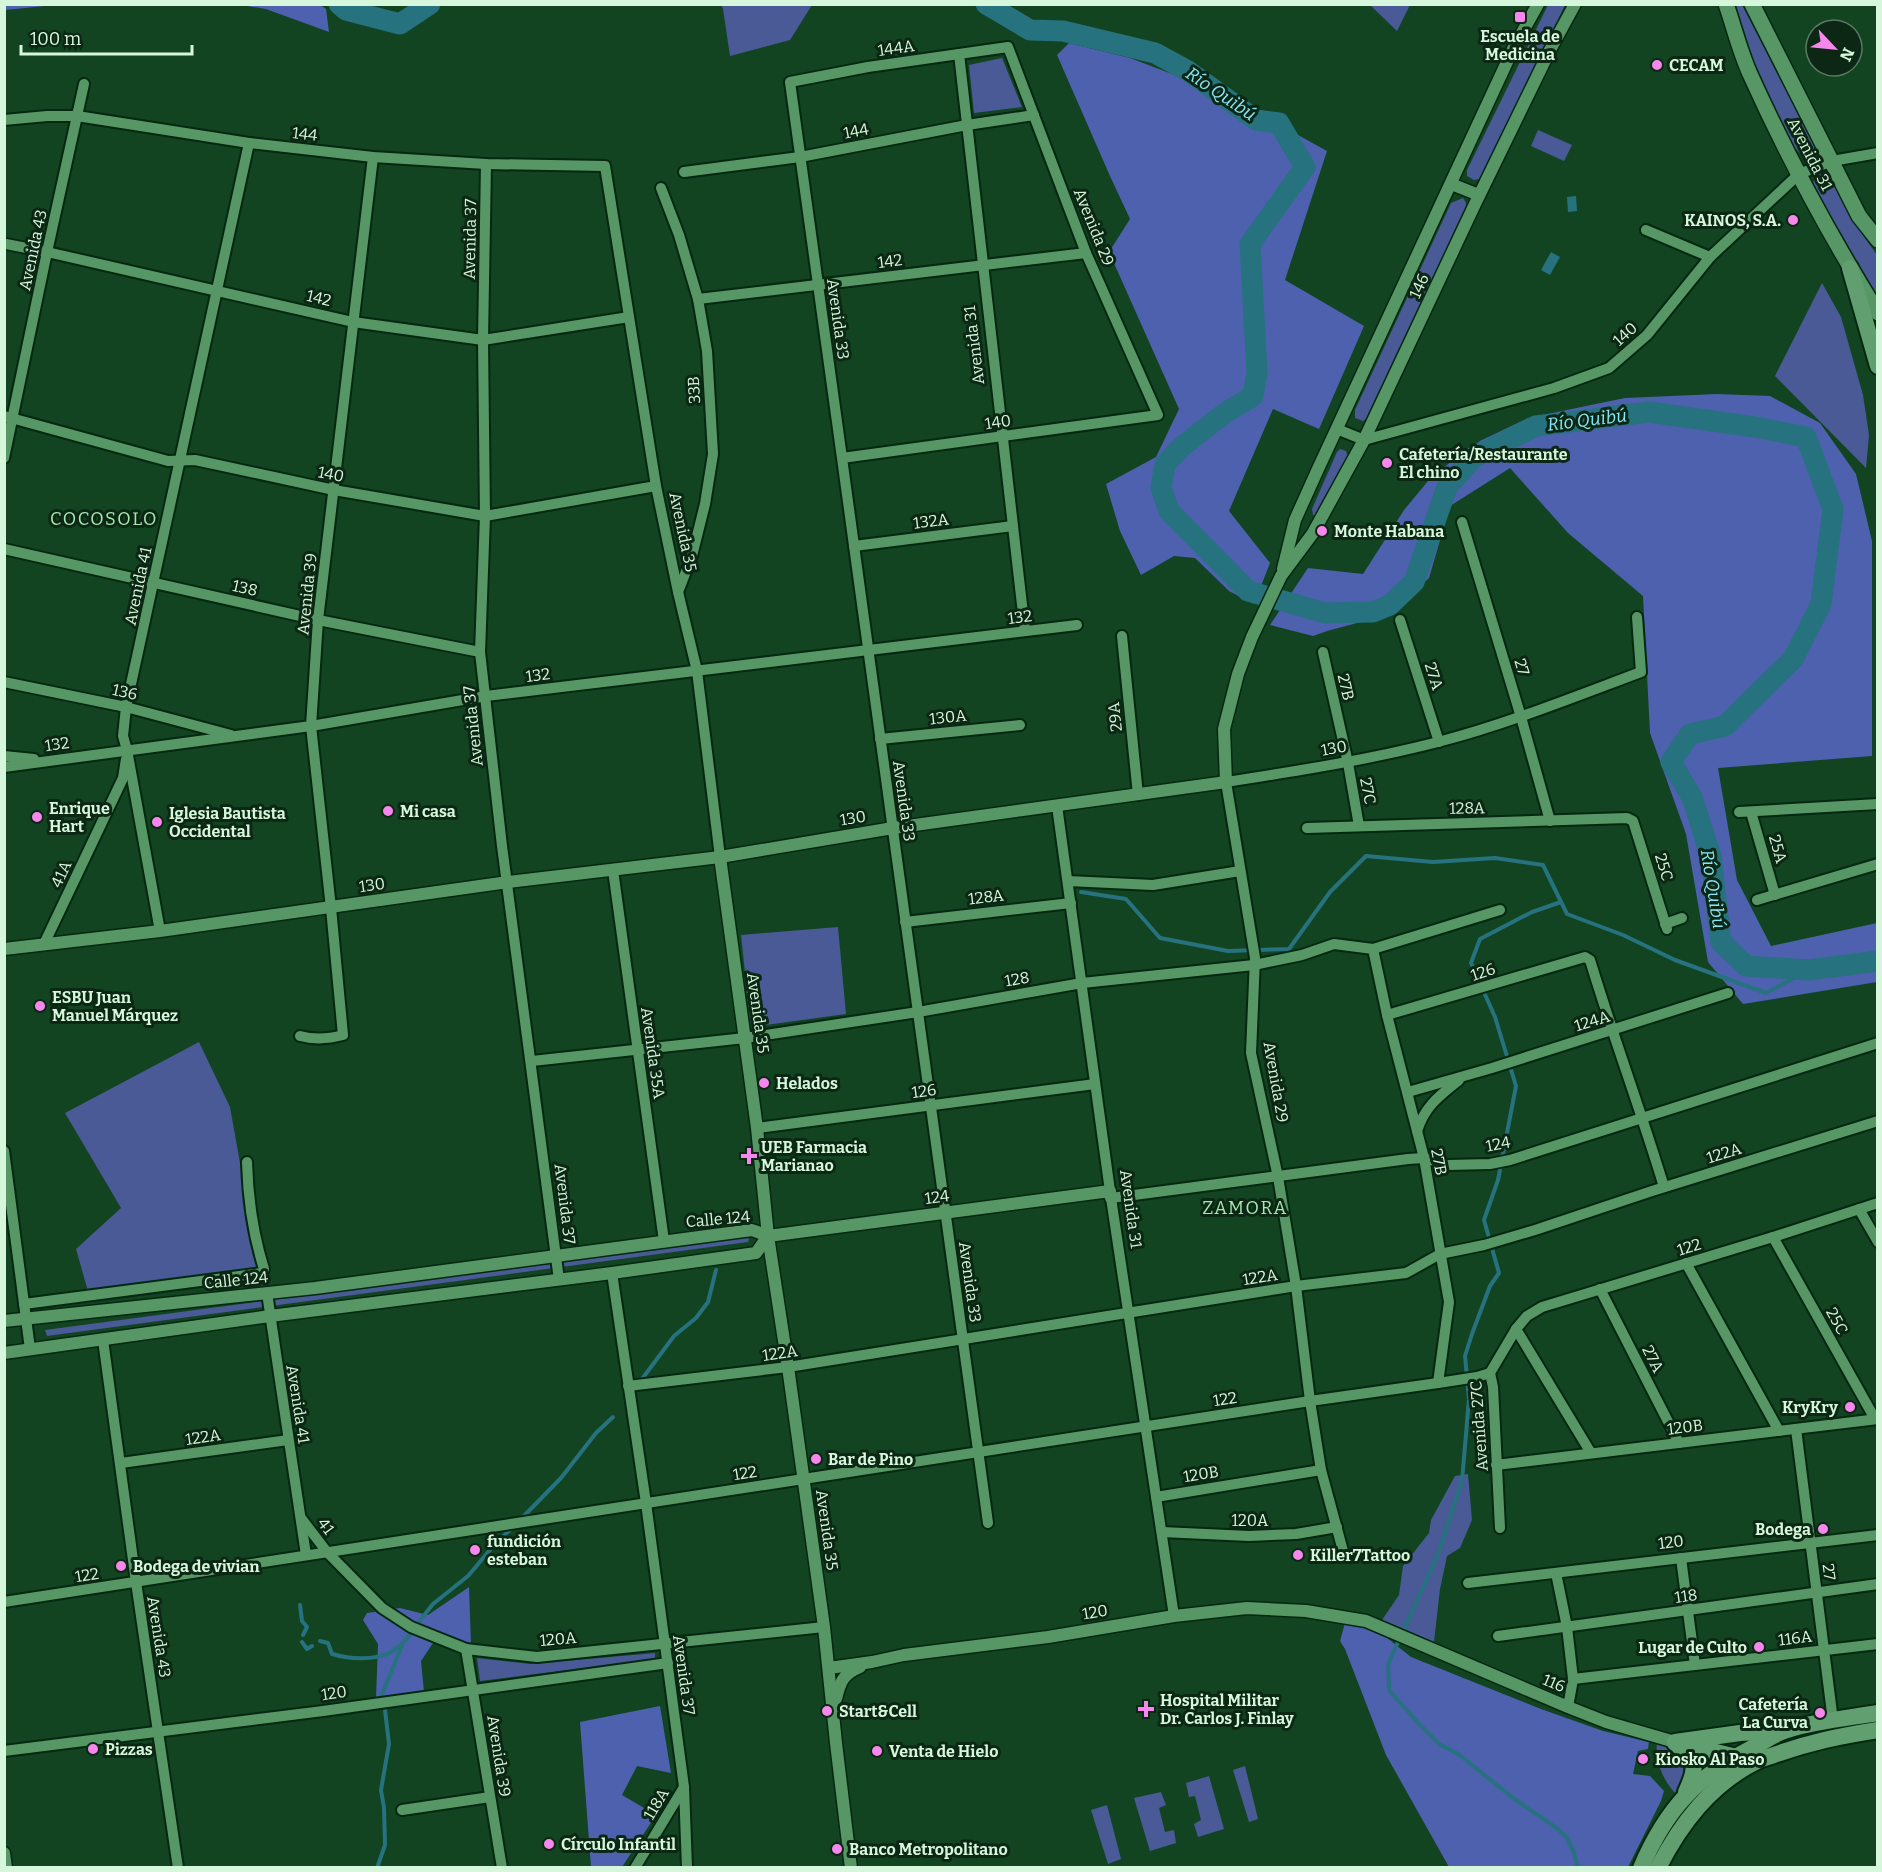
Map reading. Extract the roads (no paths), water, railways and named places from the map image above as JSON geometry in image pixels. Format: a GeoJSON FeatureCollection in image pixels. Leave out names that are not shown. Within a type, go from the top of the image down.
{"type":"FeatureCollection","features":[{"type":"Feature","properties":{"kind":"main road","name":"Avenida 31"},"geometry":{"type":"LineString","coordinates":[[1726,4],[1749,72],[1799,174],[1850,268],[1878,313]]}},
{"type":"Feature","properties":{"kind":"main road","name":"Avenida 31"},"geometry":{"type":"LineString","coordinates":[[1752,4],[1859,216],[1878,240]]}},
{"type":"Feature","properties":{"kind":"main road"},"geometry":{"type":"LineString","coordinates":[[1850,268],[1878,366]]}},
{"type":"Feature","properties":{"kind":"main road"},"geometry":{"type":"LineString","coordinates":[[1675,1742],[1785,1730],[1878,1713]]}},
{"type":"Feature","properties":{"kind":"main road"},"geometry":{"type":"LineString","coordinates":[[1641,1868],[1651,1844],[1684,1797],[1730,1755],[1785,1730]]}},
{"type":"Feature","properties":{"kind":"main road"},"geometry":{"type":"LineString","coordinates":[[1658,1868],[1669,1846],[1702,1801],[1725,1781],[1758,1760],[1798,1746],[1878,1730]]}},
{"type":"Feature","properties":{"kind":"main road"},"geometry":{"type":"LineString","coordinates":[[1729,1735],[1723,1738],[1721,1749],[1730,1755]]}},
{"type":"Feature","properties":{"kind":"main road"},"geometry":{"type":"LineString","coordinates":[[1675,1742],[1758,1760]]}},
{"type":"Feature","properties":{"kind":"main road"},"geometry":{"type":"LineString","coordinates":[[1675,1742],[1690,1756],[1694,1764],[1694,1775],[1684,1797]]}},
{"type":"Feature","properties":{"kind":"street","name":"146"},"geometry":{"type":"LineString","coordinates":[[1260,621],[1281,576],[1295,520],[1513,49],[1538,4]]}},
{"type":"Feature","properties":{"kind":"street","name":"146"},"geometry":{"type":"LineString","coordinates":[[1281,576],[1313,533],[1364,440],[1479,195],[1575,4]]}},
{"type":"Feature","properties":{"kind":"street","name":"144A"},"geometry":{"type":"LineString","coordinates":[[790,82],[868,67],[1008,47]]}},
{"type":"Feature","properties":{"kind":"street","name":"Avenida 29"},"geometry":{"type":"LineString","coordinates":[[1008,47],[1086,253],[1158,415]]}},
{"type":"Feature","properties":{"kind":"street","name":"Avenida 31"},"geometry":{"type":"LineString","coordinates":[[959,54],[1025,631]]}},
{"type":"Feature","properties":{"kind":"street","name":"Avenida 33"},"geometry":{"type":"LineString","coordinates":[[790,82],[988,1523]]}},
{"type":"Feature","properties":{"kind":"street","name":"Avenida 43"},"geometry":{"type":"LineString","coordinates":[[4,458],[9,417],[84,84]]}},
{"type":"Feature","properties":{"kind":"street","name":"144"},"geometry":{"type":"LineString","coordinates":[[4,120],[77,116],[249,143],[373,157],[486,164],[605,166]]}},
{"type":"Feature","properties":{"kind":"street","name":"144"},"geometry":{"type":"LineString","coordinates":[[684,172],[800,157],[967,125],[1034,116]]}},
{"type":"Feature","properties":{"kind":"street","name":"Avenida 41"},"geometry":{"type":"LineString","coordinates":[[160,931],[123,736],[126,707],[249,143]]}},
{"type":"Feature","properties":{"kind":"street","name":"140"},"geometry":{"type":"LineString","coordinates":[[1364,440],[1554,388],[1609,368],[1647,335],[1710,257],[1799,174],[1832,161],[1878,153]]}},
{"type":"Feature","properties":{"kind":"street","name":"Avenida 39"},"geometry":{"type":"LineString","coordinates":[[300,1036],[315,1040],[343,1035],[311,726],[318,620],[373,157]]}},
{"type":"Feature","properties":{"kind":"street","name":"Avenida 37"},"geometry":{"type":"LineString","coordinates":[[486,164],[483,340],[484,516],[480,652],[496,795],[559,1280]]}},
{"type":"Feature","properties":{"kind":"street","name":"Avenida 35"},"geometry":{"type":"LineString","coordinates":[[605,166],[656,486],[697,671],[757,1128],[768,1236],[824,1627],[851,1868]]}},
{"type":"Feature","properties":{"kind":"street"},"geometry":{"type":"LineString","coordinates":[[1451,184],[1479,195]]}},
{"type":"Feature","properties":{"kind":"street","name":"33B"},"geometry":{"type":"LineString","coordinates":[[661,188],[679,235],[698,299],[707,351],[712,454],[705,504],[692,556],[678,592]]}},
{"type":"Feature","properties":{"kind":"street"},"geometry":{"type":"LineString","coordinates":[[1646,230],[1710,257]]}},
{"type":"Feature","properties":{"kind":"street","name":"142"},"geometry":{"type":"LineString","coordinates":[[6,244],[353,322],[483,340],[629,317]]}},
{"type":"Feature","properties":{"kind":"street","name":"142"},"geometry":{"type":"LineString","coordinates":[[698,299],[1086,253]]}},
{"type":"Feature","properties":{"kind":"street","name":"140"},"geometry":{"type":"LineString","coordinates":[[842,458],[1158,415]]}},
{"type":"Feature","properties":{"kind":"street","name":"140"},"geometry":{"type":"LineString","coordinates":[[9,417],[168,461],[195,460],[333,490],[484,516],[656,486]]}},
{"type":"Feature","properties":{"kind":"street"},"geometry":{"type":"LineString","coordinates":[[1337,429],[1364,440]]}},
{"type":"Feature","properties":{"kind":"street","name":"27"},"geometry":{"type":"LineString","coordinates":[[1462,522],[1550,821]]}},
{"type":"Feature","properties":{"kind":"street","name":"132A"},"geometry":{"type":"LineString","coordinates":[[854,546],[1013,526]]}},
{"type":"Feature","properties":{"kind":"street","name":"138"},"geometry":{"type":"LineString","coordinates":[[4,549],[318,620],[480,652]]}},
{"type":"Feature","properties":{"kind":"street","name":"130"},"geometry":{"type":"LineString","coordinates":[[4,949],[160,931],[508,882],[720,857],[892,828],[1138,795],[1348,763],[1439,742],[1521,717],[1641,672],[1637,617]]}},
{"type":"Feature","properties":{"kind":"street","name":"27A"},"geometry":{"type":"LineString","coordinates":[[1400,620],[1439,742]]}},
{"type":"Feature","properties":{"kind":"street","name":"Avenida 29"},"geometry":{"type":"LineString","coordinates":[[1260,621],[1238,674],[1224,729],[1226,782],[1253,946],[1251,1053],[1278,1177],[1296,1286],[1321,1470],[1343,1551]]}},
{"type":"Feature","properties":{"kind":"street","name":"132"},"geometry":{"type":"LineString","coordinates":[[4,767],[311,726],[486,696],[1077,625]]}},
{"type":"Feature","properties":{"kind":"street","name":"29A"},"geometry":{"type":"LineString","coordinates":[[1122,636],[1138,795]]}},
{"type":"Feature","properties":{"kind":"street","name":"27B"},"geometry":{"type":"LineString","coordinates":[[1323,652],[1348,763]]}},
{"type":"Feature","properties":{"kind":"street","name":"136"},"geometry":{"type":"LineString","coordinates":[[4,682],[126,707],[237,736]]}},
{"type":"Feature","properties":{"kind":"street","name":"130A"},"geometry":{"type":"LineString","coordinates":[[880,739],[1020,725]]}},
{"type":"Feature","properties":{"kind":"street","name":"41A"},"geometry":{"type":"LineString","coordinates":[[44,944],[123,778],[127,750]]}},
{"type":"Feature","properties":{"kind":"street"},"geometry":{"type":"LineString","coordinates":[[4,756],[50,760]]}},
{"type":"Feature","properties":{"kind":"street","name":"27C"},"geometry":{"type":"LineString","coordinates":[[1348,763],[1359,826]]}},
{"type":"Feature","properties":{"kind":"street"},"geometry":{"type":"LineString","coordinates":[[1739,812],[1878,804]]}},
{"type":"Feature","properties":{"kind":"street","name":"Avenida 31"},"geometry":{"type":"LineString","coordinates":[[1058,806],[1095,1084],[1174,1616]]}},
{"type":"Feature","properties":{"kind":"street","name":"25A"},"geometry":{"type":"LineString","coordinates":[[1751,812],[1775,895]]}},
{"type":"Feature","properties":{"kind":"street","name":"128A"},"geometry":{"type":"LineString","coordinates":[[1307,828],[1627,818]]}},
{"type":"Feature","properties":{"kind":"street","name":"25C"},"geometry":{"type":"LineString","coordinates":[[1627,818],[1633,820],[1666,927],[1682,918]]}},
{"type":"Feature","properties":{"kind":"street"},"geometry":{"type":"LineString","coordinates":[[1757,900],[1878,864]]}},
{"type":"Feature","properties":{"kind":"street","name":"Avenida 35A"},"geometry":{"type":"LineString","coordinates":[[613,870],[664,1241]]}},
{"type":"Feature","properties":{"kind":"street"},"geometry":{"type":"LineString","coordinates":[[1068,881],[1153,885],[1240,871]]}},
{"type":"Feature","properties":{"kind":"street","name":"128A"},"geometry":{"type":"LineString","coordinates":[[905,922],[1071,903]]}},
{"type":"Feature","properties":{"kind":"street","name":"128"},"geometry":{"type":"LineString","coordinates":[[532,1061],[745,1038],[918,1012],[1082,982],[1302,955],[1334,944],[1373,949],[1500,910]]}},
{"type":"Feature","properties":{"kind":"street","name":"27B"},"geometry":{"type":"LineString","coordinates":[[1373,949],[1387,1015],[1424,1158],[1449,1302],[1438,1383]]}},
{"type":"Feature","properties":{"kind":"street","name":"126"},"geometry":{"type":"LineString","coordinates":[[1387,1015],[1585,957],[1590,960],[1611,1031]]}},
{"type":"Feature","properties":{"kind":"street","name":"124A"},"geometry":{"type":"LineString","coordinates":[[1408,1092],[1492,1068],[1728,993]]}},
{"type":"Feature","properties":{"kind":"street"},"geometry":{"type":"LineString","coordinates":[[1611,1031],[1643,1117],[1664,1187]]}},
{"type":"Feature","properties":{"kind":"street","name":"124"},"geometry":{"type":"LineString","coordinates":[[768,1236],[945,1212],[1278,1177],[1407,1159],[1424,1158],[1447,1165],[1490,1164],[1510,1160],[1878,1043]]}},
{"type":"Feature","properties":{"kind":"street","name":"124A"},"geometry":{"type":"LineString","coordinates":[[1417,1131],[1421,1120],[1436,1098],[1464,1076]]}},
{"type":"Feature","properties":{"kind":"street","name":"126"},"geometry":{"type":"LineString","coordinates":[[757,1128],[1095,1084]]}},
{"type":"Feature","properties":{"kind":"street","name":"122A"},"geometry":{"type":"LineString","coordinates":[[628,1386],[788,1367],[1296,1286],[1406,1274],[1440,1254],[1484,1245],[1535,1230],[1664,1187],[1878,1121]]}},
{"type":"Feature","properties":{"kind":"street"},"geometry":{"type":"LineString","coordinates":[[4,1151],[30,1349]]}},
{"type":"Feature","properties":{"kind":"street"},"geometry":{"type":"LineString","coordinates":[[24,1304],[262,1273],[264,1269],[256,1242],[248,1191],[247,1162]]}},
{"type":"Feature","properties":{"kind":"street","name":"122"},"geometry":{"type":"LineString","coordinates":[[1516,1329],[1527,1316],[1542,1307],[1878,1203]]}},
{"type":"Feature","properties":{"kind":"street"},"geometry":{"type":"LineString","coordinates":[[1859,1209],[1878,1242]]}},
{"type":"Feature","properties":{"kind":"street","name":"Calle 124"},"geometry":{"type":"LineString","coordinates":[[4,1321],[267,1293],[752,1230],[768,1236],[756,1253],[4,1353]]}},
{"type":"Feature","properties":{"kind":"street","name":"25C"},"geometry":{"type":"LineString","coordinates":[[1773,1237],[1876,1419]]}},
{"type":"Feature","properties":{"kind":"street"},"geometry":{"type":"LineString","coordinates":[[1686,1263],[1779,1431]]}},
{"type":"Feature","properties":{"kind":"street","name":"Avenida 37"},"geometry":{"type":"LineString","coordinates":[[612,1273],[684,1787],[687,1868]]}},
{"type":"Feature","properties":{"kind":"street","name":"27A"},"geometry":{"type":"LineString","coordinates":[[1600,1289],[1679,1443]]}},
{"type":"Feature","properties":{"kind":"street","name":"Avenida 41"},"geometry":{"type":"LineString","coordinates":[[267,1293],[288,1440],[302,1518]]}},
{"type":"Feature","properties":{"kind":"street"},"geometry":{"type":"LineString","coordinates":[[1516,1329],[1591,1453]]}},
{"type":"Feature","properties":{"kind":"street","name":"Avenida 27C"},"geometry":{"type":"LineString","coordinates":[[1500,1528],[1493,1387],[1490,1373],[1516,1329]]}},
{"type":"Feature","properties":{"kind":"street","name":"Avenida 43"},"geometry":{"type":"LineString","coordinates":[[103,1340],[178,1868]]}},
{"type":"Feature","properties":{"kind":"street","name":"122"},"geometry":{"type":"LineString","coordinates":[[4,1602],[1477,1377],[1490,1373]]}},
{"type":"Feature","properties":{"kind":"street","name":"120B"},"geometry":{"type":"LineString","coordinates":[[1496,1465],[1876,1419]]}},
{"type":"Feature","properties":{"kind":"street","name":"27"},"geometry":{"type":"LineString","coordinates":[[1796,1429],[1833,1721]]}},
{"type":"Feature","properties":{"kind":"street","name":"122A"},"geometry":{"type":"LineString","coordinates":[[121,1463],[288,1440]]}},
{"type":"Feature","properties":{"kind":"street","name":"120B"},"geometry":{"type":"LineString","coordinates":[[1156,1497],[1321,1470]]}},
{"type":"Feature","properties":{"kind":"street","name":"41"},"geometry":{"type":"LineString","coordinates":[[302,1518],[327,1552]]}},
{"type":"Feature","properties":{"kind":"street","name":"41"},"geometry":{"type":"LineString","coordinates":[[302,1518],[306,1555]]}},
{"type":"Feature","properties":{"kind":"street","name":"120A"},"geometry":{"type":"LineString","coordinates":[[1162,1532],[1249,1536],[1296,1534],[1337,1527]]}},
{"type":"Feature","properties":{"kind":"street","name":"120"},"geometry":{"type":"LineString","coordinates":[[1468,1583],[1878,1535]]}},
{"type":"Feature","properties":{"kind":"street","name":"120A"},"geometry":{"type":"LineString","coordinates":[[327,1552],[382,1608],[411,1627],[466,1649],[537,1657],[824,1627]]}},
{"type":"Feature","properties":{"kind":"street"},"geometry":{"type":"LineString","coordinates":[[1680,1558],[1695,1665]]}},
{"type":"Feature","properties":{"kind":"street"},"geometry":{"type":"LineString","coordinates":[[1556,1573],[1567,1627],[1573,1679],[1568,1707]]}},
{"type":"Feature","properties":{"kind":"street","name":"118"},"geometry":{"type":"LineString","coordinates":[[1498,1636],[1878,1584]]}},
{"type":"Feature","properties":{"kind":"street","name":"120"},"geometry":{"type":"LineString","coordinates":[[829,1668],[904,1655],[1048,1637],[1174,1616],[1247,1608],[1306,1611],[1366,1622]]}},
{"type":"Feature","properties":{"kind":"street","name":"116"},"geometry":{"type":"LineString","coordinates":[[1366,1622],[1606,1722],[1675,1742]]}},
{"type":"Feature","properties":{"kind":"street","name":"116A"},"geometry":{"type":"LineString","coordinates":[[1573,1679],[1878,1644]]}},
{"type":"Feature","properties":{"kind":"street","name":"Avenida 39"},"geometry":{"type":"LineString","coordinates":[[466,1649],[501,1868]]}},
{"type":"Feature","properties":{"kind":"street"},"geometry":{"type":"LineString","coordinates":[[833,1710],[840,1682],[853,1670],[872,1662]]}},
{"type":"Feature","properties":{"kind":"street","name":"120"},"geometry":{"type":"LineString","coordinates":[[4,1751],[473,1691],[668,1663]]}},
{"type":"Feature","properties":{"kind":"street","name":"118A"},"geometry":{"type":"LineString","coordinates":[[635,1868],[684,1787]]}},
{"type":"Feature","properties":{"kind":"street"},"geometry":{"type":"LineString","coordinates":[[402,1810],[490,1797]]}},
{"type":"Feature","properties":{"kind":"street"},"geometry":{"type":"LineString","coordinates":[[4,1853],[6,1868]]}},
{"type":"Feature","properties":{"kind":"waterway","name":"Río Quibú"},"geometry":{"type":"LineString","coordinates":[[339,4],[346,10],[400,24],[430,4]]}},
{"type":"Feature","properties":{"kind":"waterway","name":"Río Quibú"},"geometry":{"type":"LineString","coordinates":[[986,4],[1030,30],[1063,31],[1155,53],[1188,71],[1256,120],[1279,123],[1305,167],[1250,244],[1257,372],[1253,396],[1225,413],[1180,448],[1165,465],[1161,487],[1169,511],[1248,591],[1325,613],[1373,612],[1390,605],[1414,582],[1447,487],[1474,457],[1536,426],[1649,412],[1755,427],[1806,437],[1833,509],[1821,604],[1793,659],[1725,726],[1690,734],[1671,762],[1692,797],[1711,857],[1721,942],[1746,966],[1809,970],[1878,961]]}},
{"type":"Feature","properties":{"kind":"waterway"},"geometry":{"type":"LineString","coordinates":[[1081,892],[1126,899],[1160,938],[1228,951],[1289,949],[1330,892],[1366,856],[1433,862],[1495,858],[1543,865],[1567,914],[1623,935],[1675,960],[1766,993],[1809,970]]}},
{"type":"Feature","properties":{"kind":"waterway"},"geometry":{"type":"LineString","coordinates":[[1561,902],[1532,912],[1480,939],[1471,963],[1495,1017],[1516,1086],[1498,1180],[1484,1220],[1499,1273],[1490,1286],[1465,1356],[1469,1399],[1462,1481],[1437,1557],[1388,1664],[1389,1690],[1420,1725],[1439,1744],[1458,1754],[1513,1798],[1558,1829],[1567,1838],[1578,1868]]}},
{"type":"Feature","properties":{"kind":"waterway"},"geometry":{"type":"LineString","coordinates":[[642,1379],[674,1336],[696,1318],[708,1302],[716,1270]]}},
{"type":"Feature","properties":{"kind":"waterway"},"geometry":{"type":"LineString","coordinates":[[521,1519],[561,1478],[596,1433],[613,1417]]}},
{"type":"Feature","properties":{"kind":"waterway"},"geometry":{"type":"LineString","coordinates":[[418,1623],[433,1604],[468,1576],[514,1526]]}},
{"type":"Feature","properties":{"kind":"waterway"},"geometry":{"type":"LineString","coordinates":[[300,1605],[302,1621],[307,1627],[303,1635]]}},
{"type":"Feature","properties":{"kind":"waterway"},"geometry":{"type":"LineString","coordinates":[[382,1694],[403,1643],[409,1636]]}},
{"type":"Feature","properties":{"kind":"waterway"},"geometry":{"type":"LineString","coordinates":[[320,1641],[328,1643],[332,1654],[362,1658],[384,1655],[403,1643]]}},
{"type":"Feature","properties":{"kind":"waterway"},"geometry":{"type":"LineString","coordinates":[[302,1642],[307,1649],[312,1646]]}},
{"type":"Feature","properties":{"kind":"waterway"},"geometry":{"type":"LineString","coordinates":[[377,1868],[385,1845],[381,1790],[389,1744],[385,1710]]}},
{"type":"Feature","properties":{"kind":"place","name":"Escuela de Medicina"},"geometry":{"type":"Point","coordinates":[1520,17]}},
{"type":"Feature","properties":{"kind":"place","name":"CECAM"},"geometry":{"type":"Point","coordinates":[1657,65]}},
{"type":"Feature","properties":{"kind":"place","name":"KAINOS, S.A."},"geometry":{"type":"Point","coordinates":[1793,220]}},
{"type":"Feature","properties":{"kind":"place","name":"Cafetería/Restaurante El chino"},"geometry":{"type":"Point","coordinates":[1387,463]}},
{"type":"Feature","properties":{"kind":"place","name":"Monte Habana"},"geometry":{"type":"Point","coordinates":[1322,531]}},
{"type":"Feature","properties":{"kind":"place","name":"Mi casa"},"geometry":{"type":"Point","coordinates":[388,811]}},
{"type":"Feature","properties":{"kind":"place","name":"Enrique Hart"},"geometry":{"type":"Point","coordinates":[37,817]}},
{"type":"Feature","properties":{"kind":"place","name":"Iglesia Bautista Occidental"},"geometry":{"type":"Point","coordinates":[157,822]}},
{"type":"Feature","properties":{"kind":"place","name":"ESBU Juan Manuel Márquez"},"geometry":{"type":"Point","coordinates":[40,1006]}},
{"type":"Feature","properties":{"kind":"place","name":"Helados"},"geometry":{"type":"Point","coordinates":[764,1083]}},
{"type":"Feature","properties":{"kind":"place","name":"UEB Farmacia Marianao"},"geometry":{"type":"Point","coordinates":[749,1156]}},
{"type":"Feature","properties":{"kind":"place","name":"KryKry"},"geometry":{"type":"Point","coordinates":[1850,1407]}},
{"type":"Feature","properties":{"kind":"place","name":"Bar de Pino"},"geometry":{"type":"Point","coordinates":[816,1459]}},
{"type":"Feature","properties":{"kind":"place","name":"Bodega"},"geometry":{"type":"Point","coordinates":[1823,1529]}},
{"type":"Feature","properties":{"kind":"place","name":"fundición esteban"},"geometry":{"type":"Point","coordinates":[475,1550]}},
{"type":"Feature","properties":{"kind":"place","name":"Killer7Tattoo"},"geometry":{"type":"Point","coordinates":[1298,1555]}},
{"type":"Feature","properties":{"kind":"place","name":"Bodega de vivian"},"geometry":{"type":"Point","coordinates":[121,1566]}},
{"type":"Feature","properties":{"kind":"place","name":"Lugar de Culto"},"geometry":{"type":"Point","coordinates":[1759,1647]}},
{"type":"Feature","properties":{"kind":"place","name":"Hospital Militar Dr. Carlos J. Finlay"},"geometry":{"type":"Point","coordinates":[1146,1709]}},
{"type":"Feature","properties":{"kind":"place","name":"Start&Cell"},"geometry":{"type":"Point","coordinates":[827,1711]}},
{"type":"Feature","properties":{"kind":"place","name":"Cafetería La Curva"},"geometry":{"type":"Point","coordinates":[1820,1713]}},
{"type":"Feature","properties":{"kind":"place","name":"Pizzas"},"geometry":{"type":"Point","coordinates":[93,1749]}},
{"type":"Feature","properties":{"kind":"place","name":"Venta de Hielo"},"geometry":{"type":"Point","coordinates":[877,1751]}},
{"type":"Feature","properties":{"kind":"place","name":"Kiosko Al Paso"},"geometry":{"type":"Point","coordinates":[1643,1759]}},
{"type":"Feature","properties":{"kind":"place","name":"Círculo Infantil"},"geometry":{"type":"Point","coordinates":[549,1844]}},
{"type":"Feature","properties":{"kind":"place","name":"Banco Metropolitano"},"geometry":{"type":"Point","coordinates":[837,1849]}},
{"type":"Feature","properties":{"kind":"district","name":"COCOSOLO"},"geometry":{"type":"Point","coordinates":[104,519]}},
{"type":"Feature","properties":{"kind":"district","name":"ZAMORA"},"geometry":{"type":"Point","coordinates":[1245,1208]}}]}
